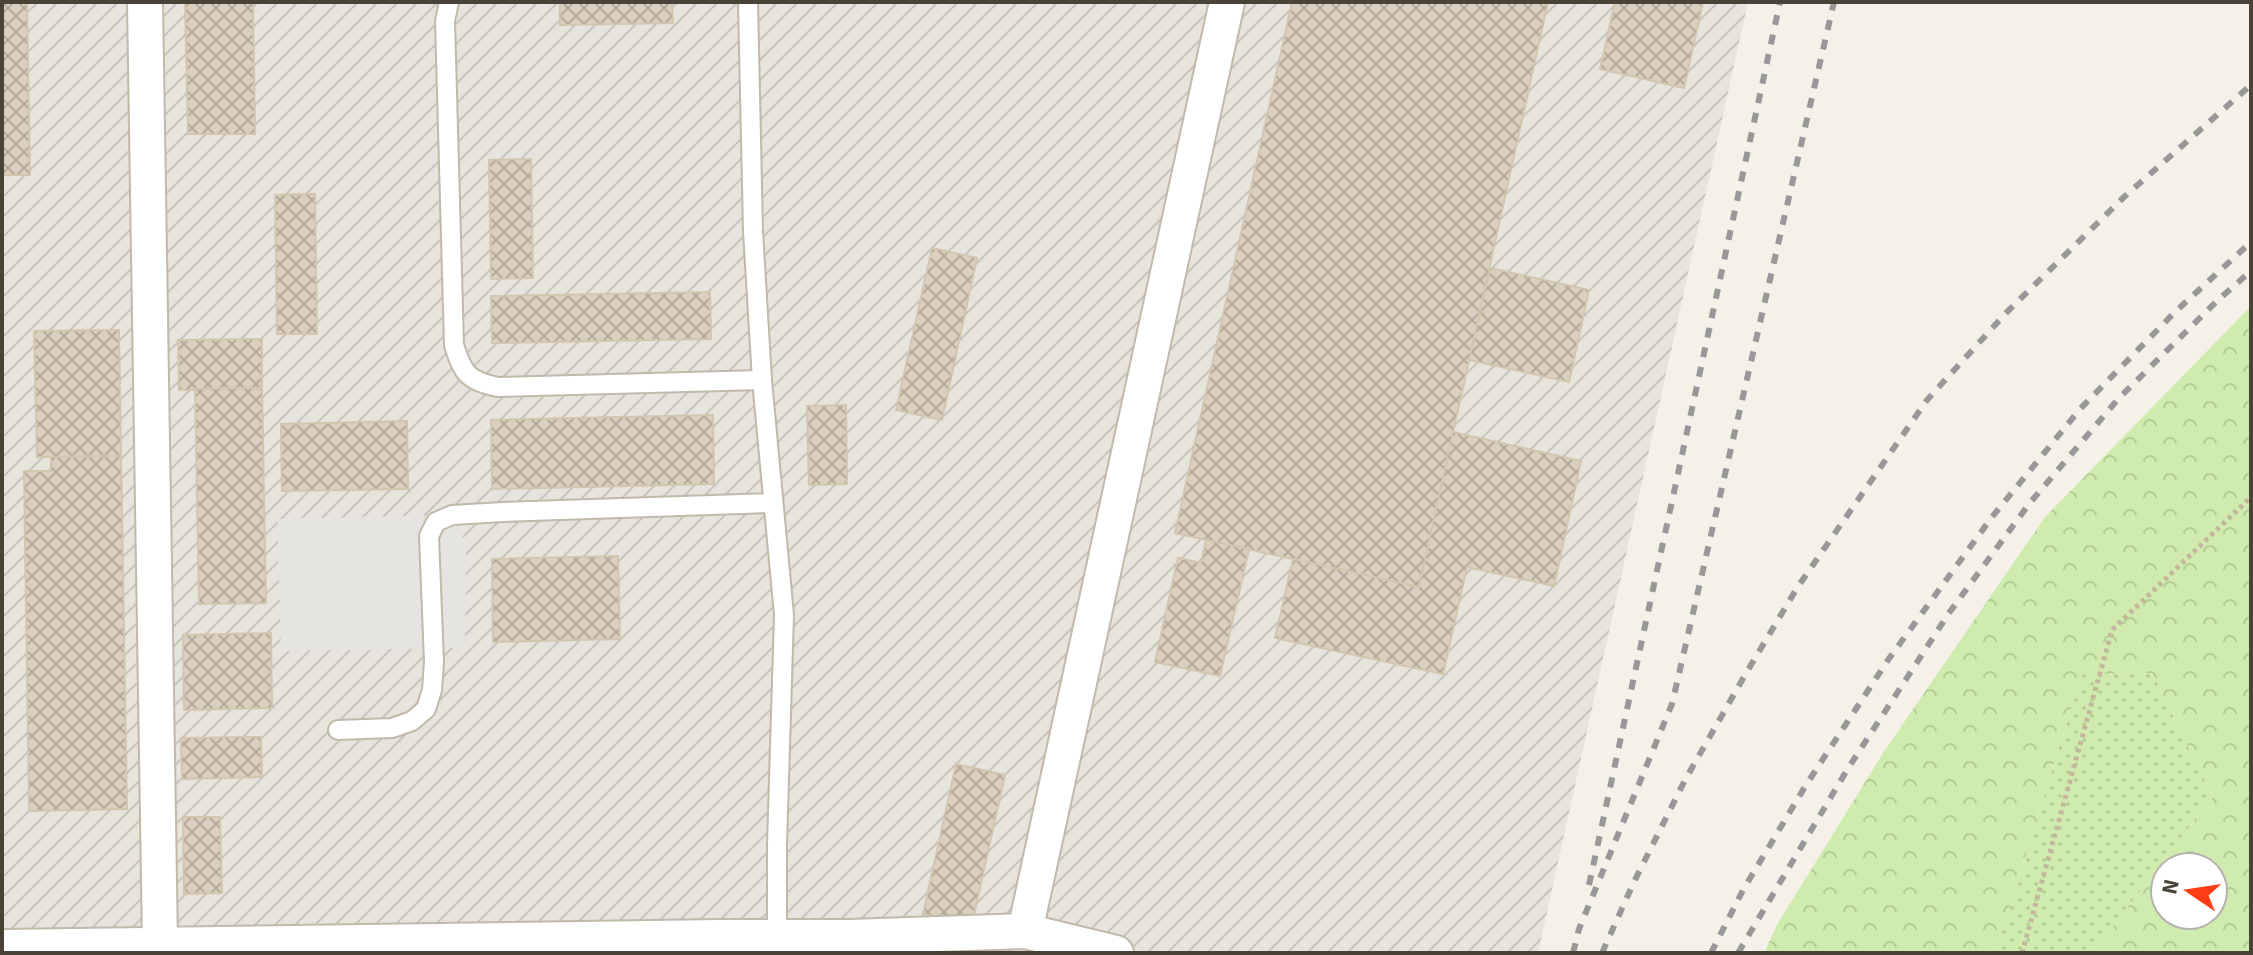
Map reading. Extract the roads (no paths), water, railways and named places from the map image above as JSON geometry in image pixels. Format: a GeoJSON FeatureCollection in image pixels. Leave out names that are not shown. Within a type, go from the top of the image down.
{"type":"FeatureCollection","features":[{"type":"Feature","properties":{"kind":"street"},"geometry":{"type":"LineString","coordinates":[[145,2],[160,944]]}},
{"type":"Feature","properties":{"kind":"street"},"geometry":{"type":"LineString","coordinates":[[1025,931],[1227,2]]}},
{"type":"Feature","properties":{"kind":"street"},"geometry":{"type":"LineString","coordinates":[[2,947],[160,944],[728,945],[777,936],[855,945],[1025,931],[1116,953]]}},
{"type":"Feature","properties":{"kind":"lane"},"geometry":{"type":"LineString","coordinates":[[449,2],[445,21],[453,330],[461,367],[475,382],[498,387],[762,380]]}},
{"type":"Feature","properties":{"kind":"lane"},"geometry":{"type":"LineString","coordinates":[[748,2],[753,231],[762,380],[784,615],[777,936]]}},
{"type":"Feature","properties":{"kind":"lane"},"geometry":{"type":"LineString","coordinates":[[338,730],[392,728],[412,721],[426,709],[432,690],[434,662],[429,536],[436,522],[452,515],[503,512],[773,503]]}},
{"type":"Feature","properties":{"kind":"railway"},"geometry":{"type":"LineString","coordinates":[[1589,885],[1780,2]]}},
{"type":"Feature","properties":{"kind":"railway"},"geometry":{"type":"LineString","coordinates":[[1573,953],[1579,929],[1672,704],[1834,2]]}},
{"type":"Feature","properties":{"kind":"railway"},"geometry":{"type":"LineString","coordinates":[[1602,953],[1685,780],[1745,675],[1797,588],[1927,400],[2006,313],[2124,197],[2251,85]]}},
{"type":"Feature","properties":{"kind":"railway"},"geometry":{"type":"LineString","coordinates":[[1711,953],[1743,890],[1806,785],[1888,660],[1992,517],[2080,409],[2175,312],[2251,242]]}},
{"type":"Feature","properties":{"kind":"railway"},"geometry":{"type":"LineString","coordinates":[[1738,953],[1847,770],[1949,613],[2029,504],[2119,398],[2251,271]]}}]}
